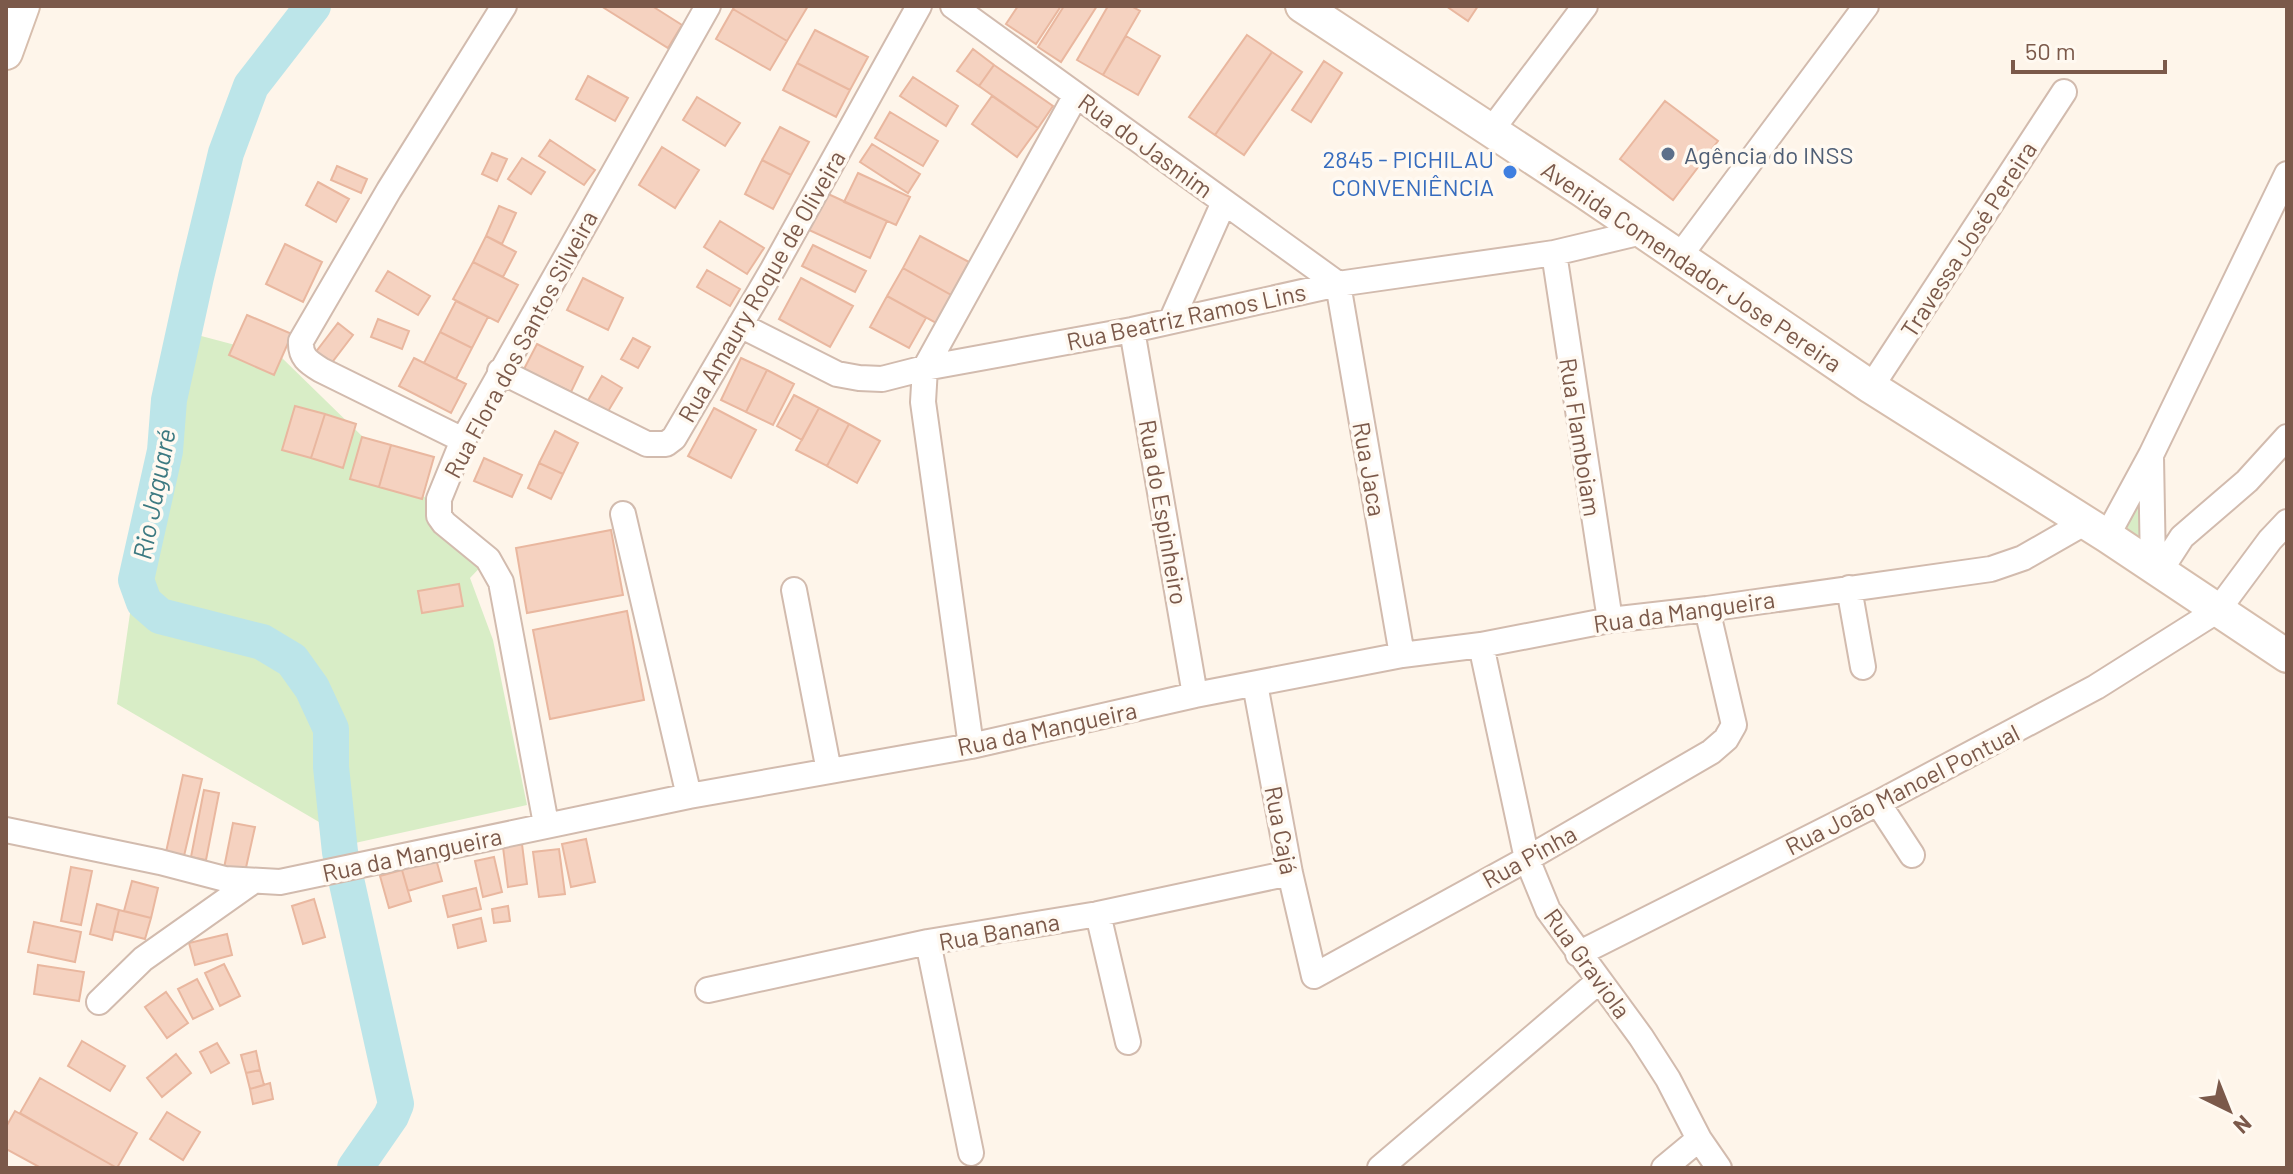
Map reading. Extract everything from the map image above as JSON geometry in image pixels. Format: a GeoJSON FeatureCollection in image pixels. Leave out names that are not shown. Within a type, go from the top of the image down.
{"type":"FeatureCollection","features":[{"type":"Feature","properties":{"kind":"street"},"geometry":{"type":"LineString","coordinates":[[6,53],[23,6]]}},
{"type":"Feature","properties":{"kind":"street"},"geometry":{"type":"LineString","coordinates":[[463,440],[321,370],[304,358],[301,341],[389,190],[504,6]]}},
{"type":"Feature","properties":{"kind":"street","name":"Rua Flora dos Santos Silveira"},"geometry":{"type":"LineString","coordinates":[[546,824],[501,582],[488,559],[451,531],[439,516],[439,499],[463,440],[500,371],[708,6]]}},
{"type":"Feature","properties":{"kind":"street","name":"Rua Amaury Roque de Oliveira"},"geometry":{"type":"LineString","coordinates":[[500,371],[647,444],[666,444],[674,438],[919,6]]}},
{"type":"Feature","properties":{"kind":"street","name":"Rua do Jasmim"},"geometry":{"type":"LineString","coordinates":[[953,6],[1338,284]]}},
{"type":"Feature","properties":{"kind":"street","name":"Avenida Comendador Jose Pereira"},"geometry":{"type":"LineString","coordinates":[[1302,6],[1871,387],[2287,656]]}},
{"type":"Feature","properties":{"kind":"street"},"geometry":{"type":"LineString","coordinates":[[1490,132],[1585,6]]}},
{"type":"Feature","properties":{"kind":"street"},"geometry":{"type":"LineString","coordinates":[[1679,257],[1866,6]]}},
{"type":"Feature","properties":{"kind":"street","name":"Travessa José Pereira"},"geometry":{"type":"LineString","coordinates":[[1871,387],[2064,92]]}},
{"type":"Feature","properties":{"kind":"street"},"geometry":{"type":"LineString","coordinates":[[971,746],[923,402],[925,368],[1076,95]]}},
{"type":"Feature","properties":{"kind":"street"},"geometry":{"type":"LineString","coordinates":[[2095,530],[2151,455],[2287,174]]}},
{"type":"Feature","properties":{"kind":"street"},"geometry":{"type":"LineString","coordinates":[[1172,319],[1224,202]]}},
{"type":"Feature","properties":{"kind":"street","name":"Rua Beatriz Ramos Lins"},"geometry":{"type":"LineString","coordinates":[[740,325],[837,374],[882,379],[925,368],[1132,330],[1338,284],[1554,253],[1642,232]]}},
{"type":"Feature","properties":{"kind":"street","name":"Rua Flamboiam"},"geometry":{"type":"LineString","coordinates":[[1554,253],[1610,620]]}},
{"type":"Feature","properties":{"kind":"street","name":"Rua Jaca"},"geometry":{"type":"LineString","coordinates":[[1338,284],[1402,655]]}},
{"type":"Feature","properties":{"kind":"street","name":"Rua do Espinheiro"},"geometry":{"type":"LineString","coordinates":[[1132,330],[1195,695]]}},
{"type":"Feature","properties":{"kind":"street"},"geometry":{"type":"LineString","coordinates":[[2156,569],[2182,537],[2247,481],[2287,437]]}},
{"type":"Feature","properties":{"kind":"street"},"geometry":{"type":"LineString","coordinates":[[2151,455],[2156,569]]}},
{"type":"Feature","properties":{"kind":"street"},"geometry":{"type":"LineString","coordinates":[[623,514],[689,796]]}},
{"type":"Feature","properties":{"kind":"street"},"geometry":{"type":"LineString","coordinates":[[2218,610],[2287,522]]}},
{"type":"Feature","properties":{"kind":"street","name":"Rua da Mangueira"},"geometry":{"type":"LineString","coordinates":[[6,830],[225,879],[280,882],[546,824],[971,746],[1195,695],[1402,655],[1481,645],[1610,620],[1991,569],[2095,530]]}},
{"type":"Feature","properties":{"kind":"street"},"geometry":{"type":"LineString","coordinates":[[1849,588],[1863,667]]}},
{"type":"Feature","properties":{"kind":"street"},"geometry":{"type":"LineString","coordinates":[[794,590],[829,771]]}},
{"type":"Feature","properties":{"kind":"street","name":"Rua Pinha"},"geometry":{"type":"LineString","coordinates":[[1314,976],[1527,859],[1711,752],[1726,739],[1734,725],[1707,609]]}},
{"type":"Feature","properties":{"kind":"street","name":"Rua João Manoel Pontual"},"geometry":{"type":"LineString","coordinates":[[1578,954],[1878,803],[2096,687],[2218,610]]}},
{"type":"Feature","properties":{"kind":"street","name":"Rua Graviola"},"geometry":{"type":"LineString","coordinates":[[1481,645],[1527,859],[1548,910],[1641,1037],[1719,1168]]}},
{"type":"Feature","properties":{"kind":"street","name":"Rua Cajá"},"geometry":{"type":"LineString","coordinates":[[1255,684],[1290,873],[1314,976]]}},
{"type":"Feature","properties":{"kind":"street"},"geometry":{"type":"LineString","coordinates":[[1878,803],[1912,855]]}},
{"type":"Feature","properties":{"kind":"street","name":"Rua Banana"},"geometry":{"type":"LineString","coordinates":[[708,990],[928,942],[1098,914],[1290,873]]}},
{"type":"Feature","properties":{"kind":"street"},"geometry":{"type":"LineString","coordinates":[[99,1002],[143,959],[252,882]]}},
{"type":"Feature","properties":{"kind":"street"},"geometry":{"type":"LineString","coordinates":[[1098,914],[1128,1042]]}},
{"type":"Feature","properties":{"kind":"street"},"geometry":{"type":"LineString","coordinates":[[928,942],[971,1153]]}},
{"type":"Feature","properties":{"kind":"street"},"geometry":{"type":"LineString","coordinates":[[1380,1168],[1599,981]]}},
{"type":"Feature","properties":{"kind":"street"},"geometry":{"type":"LineString","coordinates":[[1664,1168],[1699,1139]]}},
{"type":"Feature","properties":{"kind":"green space"},"geometry":{"type":"Polygon","coordinates":[[[171,328],[281,357],[488,559],[470,578],[493,640],[527,805],[355,843],[117,704],[171,328]]]}},
{"type":"Feature","properties":{"kind":"green space"},"geometry":{"type":"Polygon","coordinates":[[[2146,476],[2147,556],[2100,526],[2146,476]]]}},
{"type":"Feature","properties":{"kind":"building"},"geometry":{"type":"Polygon","coordinates":[[[601,6],[652,6],[682,25],[668,48],[601,6]]]}},
{"type":"Feature","properties":{"kind":"building"},"geometry":{"type":"Polygon","coordinates":[[[735,6],[808,6],[787,41],[733,9],[735,6]]]}},
{"type":"Feature","properties":{"kind":"building"},"geometry":{"type":"Polygon","coordinates":[[[1018,6],[1061,6],[1036,44],[1006,24],[1018,6]]]}},
{"type":"Feature","properties":{"kind":"building"},"geometry":{"type":"Polygon","coordinates":[[[1064,6],[1097,6],[1061,62],[1038,47],[1064,6]]]}},
{"type":"Feature","properties":{"kind":"building"},"geometry":{"type":"Polygon","coordinates":[[[1108,6],[1131,6],[1140,11],[1103,75],[1077,60],[1108,6]]]}},
{"type":"Feature","properties":{"kind":"building"},"geometry":{"type":"Polygon","coordinates":[[[1446,6],[1478,6],[1468,21],[1446,6]]]}},
{"type":"Feature","properties":{"kind":"building"},"geometry":{"type":"Polygon","coordinates":[[[733,9],[787,41],[770,70],[716,39],[733,9]]]}},
{"type":"Feature","properties":{"kind":"building"},"geometry":{"type":"Polygon","coordinates":[[[815,30],[868,57],[850,90],[797,63],[815,30]]]}},
{"type":"Feature","properties":{"kind":"building"},"geometry":{"type":"Polygon","coordinates":[[[1247,35],[1272,52],[1215,135],[1189,117],[1247,35]]]}},
{"type":"Feature","properties":{"kind":"building"},"geometry":{"type":"Polygon","coordinates":[[[1126,36],[1160,56],[1138,95],[1103,75],[1126,36]]]}},
{"type":"Feature","properties":{"kind":"building"},"geometry":{"type":"Polygon","coordinates":[[[973,49],[994,65],[979,86],[957,71],[973,49]]]}},
{"type":"Feature","properties":{"kind":"building"},"geometry":{"type":"Polygon","coordinates":[[[1272,52],[1302,72],[1244,155],[1215,135],[1272,52]]]}},
{"type":"Feature","properties":{"kind":"building"},"geometry":{"type":"Polygon","coordinates":[[[1324,61],[1342,73],[1311,122],[1292,110],[1324,61]]]}},
{"type":"Feature","properties":{"kind":"building"},"geometry":{"type":"Polygon","coordinates":[[[797,63],[850,90],[836,117],[783,90],[797,63]]]}},
{"type":"Feature","properties":{"kind":"building"},"geometry":{"type":"Polygon","coordinates":[[[994,65],[1053,106],[1038,128],[979,86],[994,65]]]}},
{"type":"Feature","properties":{"kind":"building"},"geometry":{"type":"Polygon","coordinates":[[[588,76],[628,98],[615,121],[576,99],[588,76]]]}},
{"type":"Feature","properties":{"kind":"building"},"geometry":{"type":"Polygon","coordinates":[[[913,77],[958,106],[946,126],[900,96],[913,77]]]}},
{"type":"Feature","properties":{"kind":"building"},"geometry":{"type":"Polygon","coordinates":[[[992,96],[1038,128],[1017,157],[972,124],[992,96]]]}},
{"type":"Feature","properties":{"kind":"building"},"geometry":{"type":"Polygon","coordinates":[[[697,97],[740,123],[725,146],[683,120],[697,97]]]}},
{"type":"Feature","properties":{"kind":"building","name":"Agência do INSS"},"geometry":{"type":"Polygon","coordinates":[[[1665,101],[1718,141],[1673,200],[1620,159],[1665,101]]]}},
{"type":"Feature","properties":{"kind":"building"},"geometry":{"type":"Polygon","coordinates":[[[890,112],[938,141],[923,166],[875,138],[890,112]]]}},
{"type":"Feature","properties":{"kind":"building"},"geometry":{"type":"Polygon","coordinates":[[[780,127],[809,142],[791,175],[762,160],[780,127]]]}},
{"type":"Feature","properties":{"kind":"building"},"geometry":{"type":"Polygon","coordinates":[[[550,140],[595,170],[584,185],[539,156],[550,140]]]}},
{"type":"Feature","properties":{"kind":"building"},"geometry":{"type":"Polygon","coordinates":[[[872,144],[920,174],[908,193],[860,162],[872,144]]]}},
{"type":"Feature","properties":{"kind":"building"},"geometry":{"type":"Polygon","coordinates":[[[662,147],[699,170],[675,208],[639,185],[662,147]]]}},
{"type":"Feature","properties":{"kind":"building"},"geometry":{"type":"Polygon","coordinates":[[[492,153],[507,159],[497,181],[482,174],[492,153]]]}},
{"type":"Feature","properties":{"kind":"building"},"geometry":{"type":"Polygon","coordinates":[[[522,158],[545,172],[531,194],[508,179],[522,158]]]}},
{"type":"Feature","properties":{"kind":"building"},"geometry":{"type":"Polygon","coordinates":[[[762,160],[791,175],[773,209],[745,194],[762,160]]]}},
{"type":"Feature","properties":{"kind":"building"},"geometry":{"type":"Polygon","coordinates":[[[337,166],[367,179],[361,193],[331,180],[337,166]]]}},
{"type":"Feature","properties":{"kind":"building"},"geometry":{"type":"Polygon","coordinates":[[[858,173],[910,197],[896,225],[844,202],[858,173]]]}},
{"type":"Feature","properties":{"kind":"building"},"geometry":{"type":"Polygon","coordinates":[[[318,182],[349,199],[336,222],[306,205],[318,182]]]}},
{"type":"Feature","properties":{"kind":"building"},"geometry":{"type":"Polygon","coordinates":[[[826,193],[887,221],[870,258],[809,230],[826,193]]]}},
{"type":"Feature","properties":{"kind":"building"},"geometry":{"type":"Polygon","coordinates":[[[499,206],[516,213],[502,244],[486,236],[499,206]]]}},
{"type":"Feature","properties":{"kind":"building"},"geometry":{"type":"Polygon","coordinates":[[[720,221],[764,248],[747,274],[704,247],[720,221]]]}},
{"type":"Feature","properties":{"kind":"building"},"geometry":{"type":"Polygon","coordinates":[[[486,236],[516,252],[503,277],[473,262],[486,236]]]}},
{"type":"Feature","properties":{"kind":"building"},"geometry":{"type":"Polygon","coordinates":[[[920,236],[969,262],[951,295],[903,268],[920,236]]]}},
{"type":"Feature","properties":{"kind":"building"},"geometry":{"type":"Polygon","coordinates":[[[285,244],[322,262],[303,302],[266,284],[285,244]]]}},
{"type":"Feature","properties":{"kind":"building"},"geometry":{"type":"Polygon","coordinates":[[[813,245],[866,271],[855,292],[802,266],[813,245]]]}},
{"type":"Feature","properties":{"kind":"building"},"geometry":{"type":"Polygon","coordinates":[[[473,262],[518,285],[498,322],[453,299],[473,262]]]}},
{"type":"Feature","properties":{"kind":"building"},"geometry":{"type":"Polygon","coordinates":[[[903,268],[951,295],[936,323],[887,296],[903,268]]]}},
{"type":"Feature","properties":{"kind":"building"},"geometry":{"type":"Polygon","coordinates":[[[707,270],[740,289],[730,306],[697,287],[707,270]]]}},
{"type":"Feature","properties":{"kind":"building"},"geometry":{"type":"Polygon","coordinates":[[[388,271],[430,296],[418,315],[376,291],[388,271]]]}},
{"type":"Feature","properties":{"kind":"building"},"geometry":{"type":"Polygon","coordinates":[[[583,278],[623,298],[608,330],[567,310],[583,278]]]}},
{"type":"Feature","properties":{"kind":"building"},"geometry":{"type":"Polygon","coordinates":[[[801,278],[853,306],[830,347],[779,319],[801,278]]]}},
{"type":"Feature","properties":{"kind":"building"},"geometry":{"type":"Polygon","coordinates":[[[887,296],[926,318],[909,348],[870,327],[887,296]]]}},
{"type":"Feature","properties":{"kind":"building"},"geometry":{"type":"Polygon","coordinates":[[[456,301],[488,317],[472,348],[440,332],[456,301]]]}},
{"type":"Feature","properties":{"kind":"building"},"geometry":{"type":"Polygon","coordinates":[[[247,315],[292,334],[274,375],[229,355],[247,315]]]}},
{"type":"Feature","properties":{"kind":"building"},"geometry":{"type":"Polygon","coordinates":[[[378,319],[409,331],[402,349],[371,337],[378,319]]]}},
{"type":"Feature","properties":{"kind":"building"},"geometry":{"type":"Polygon","coordinates":[[[338,323],[353,335],[330,365],[315,353],[338,323]]]}},
{"type":"Feature","properties":{"kind":"building"},"geometry":{"type":"Polygon","coordinates":[[[440,332],[472,348],[456,379],[424,363],[440,332]]]}},
{"type":"Feature","properties":{"kind":"building"},"geometry":{"type":"Polygon","coordinates":[[[633,338],[650,347],[638,368],[621,359],[633,338]]]}},
{"type":"Feature","properties":{"kind":"building"},"geometry":{"type":"Polygon","coordinates":[[[537,344],[583,367],[571,392],[524,369],[537,344]]]}},
{"type":"Feature","properties":{"kind":"building"},"geometry":{"type":"Polygon","coordinates":[[[414,358],[466,384],[451,413],[399,386],[414,358]]]}},
{"type":"Feature","properties":{"kind":"building"},"geometry":{"type":"Polygon","coordinates":[[[741,358],[767,370],[746,412],[721,400],[741,358]]]}},
{"type":"Feature","properties":{"kind":"building"},"geometry":{"type":"Polygon","coordinates":[[[767,370],[794,384],[773,425],[746,412],[767,370]]]}},
{"type":"Feature","properties":{"kind":"building"},"geometry":{"type":"Polygon","coordinates":[[[602,376],[622,388],[607,413],[587,402],[602,376]]]}},
{"type":"Feature","properties":{"kind":"building"},"geometry":{"type":"Polygon","coordinates":[[[794,395],[819,408],[802,440],[777,426],[794,395]]]}},
{"type":"Feature","properties":{"kind":"building"},"geometry":{"type":"Polygon","coordinates":[[[295,406],[325,414],[311,458],[282,450],[295,406]]]}},
{"type":"Feature","properties":{"kind":"building"},"geometry":{"type":"Polygon","coordinates":[[[714,408],[756,430],[731,478],[688,456],[714,408]]]}},
{"type":"Feature","properties":{"kind":"building"},"geometry":{"type":"Polygon","coordinates":[[[819,408],[849,424],[827,466],[796,450],[819,408]]]}},
{"type":"Feature","properties":{"kind":"building"},"geometry":{"type":"Polygon","coordinates":[[[325,414],[356,424],[343,468],[311,458],[325,414]]]}},
{"type":"Feature","properties":{"kind":"building"},"geometry":{"type":"Polygon","coordinates":[[[849,424],[880,441],[857,483],[827,466],[849,424]]]}},
{"type":"Feature","properties":{"kind":"building"},"geometry":{"type":"Polygon","coordinates":[[[555,431],[578,443],[563,474],[539,463],[555,431]]]}},
{"type":"Feature","properties":{"kind":"building"},"geometry":{"type":"Polygon","coordinates":[[[362,437],[391,445],[379,487],[350,479],[362,437]]]}},
{"type":"Feature","properties":{"kind":"building"},"geometry":{"type":"Polygon","coordinates":[[[391,445],[434,457],[422,499],[379,487],[391,445]]]}},
{"type":"Feature","properties":{"kind":"building"},"geometry":{"type":"Polygon","coordinates":[[[484,458],[522,475],[512,497],[474,481],[484,458]]]}},
{"type":"Feature","properties":{"kind":"building"},"geometry":{"type":"Polygon","coordinates":[[[539,463],[563,474],[551,499],[528,488],[539,463]]]}},
{"type":"Feature","properties":{"kind":"building"},"geometry":{"type":"Polygon","coordinates":[[[611,530],[623,595],[527,613],[516,548],[611,530]]]}},
{"type":"Feature","properties":{"kind":"building"},"geometry":{"type":"Polygon","coordinates":[[[459,584],[463,606],[422,613],[418,591],[459,584]]]}},
{"type":"Feature","properties":{"kind":"building"},"geometry":{"type":"Polygon","coordinates":[[[627,611],[644,700],[550,719],[533,630],[627,611]]]}},
{"type":"Feature","properties":{"kind":"building"},"geometry":{"type":"Polygon","coordinates":[[[183,775],[202,779],[184,856],[166,852],[183,775]]]}},
{"type":"Feature","properties":{"kind":"building"},"geometry":{"type":"Polygon","coordinates":[[[204,790],[219,793],[206,860],[191,857],[204,790]]]}},
{"type":"Feature","properties":{"kind":"building"},"geometry":{"type":"Polygon","coordinates":[[[233,823],[255,827],[245,872],[224,868],[233,823]]]}},
{"type":"Feature","properties":{"kind":"building"},"geometry":{"type":"Polygon","coordinates":[[[586,839],[595,882],[571,887],[562,844],[586,839]]]}},
{"type":"Feature","properties":{"kind":"building"},"geometry":{"type":"Polygon","coordinates":[[[522,844],[527,884],[508,887],[503,847],[522,844]]]}},
{"type":"Feature","properties":{"kind":"building"},"geometry":{"type":"Polygon","coordinates":[[[559,849],[565,894],[539,897],[533,852],[559,849]]]}},
{"type":"Feature","properties":{"kind":"building"},"geometry":{"type":"Polygon","coordinates":[[[494,857],[502,892],[483,897],[475,861],[494,857]]]}},
{"type":"Feature","properties":{"kind":"building"},"geometry":{"type":"Polygon","coordinates":[[[436,859],[442,881],[408,891],[402,870],[436,859]]]}},
{"type":"Feature","properties":{"kind":"building"},"geometry":{"type":"Polygon","coordinates":[[[71,867],[92,871],[81,925],[61,921],[71,867]]]}},
{"type":"Feature","properties":{"kind":"building"},"geometry":{"type":"Polygon","coordinates":[[[402,870],[411,901],[389,908],[380,876],[402,870]]]}},
{"type":"Feature","properties":{"kind":"building"},"geometry":{"type":"Polygon","coordinates":[[[132,881],[158,888],[151,918],[124,911],[132,881]]]}},
{"type":"Feature","properties":{"kind":"building"},"geometry":{"type":"Polygon","coordinates":[[[476,888],[481,909],[448,917],[443,896],[476,888]]]}},
{"type":"Feature","properties":{"kind":"building"},"geometry":{"type":"Polygon","coordinates":[[[314,899],[325,937],[303,944],[292,906],[314,899]]]}},
{"type":"Feature","properties":{"kind":"building"},"geometry":{"type":"Polygon","coordinates":[[[97,904],[119,910],[112,940],[90,934],[97,904]]]}},
{"type":"Feature","properties":{"kind":"building"},"geometry":{"type":"Polygon","coordinates":[[[508,906],[510,921],[494,923],[492,909],[508,906]]]}},
{"type":"Feature","properties":{"kind":"building"},"geometry":{"type":"Polygon","coordinates":[[[119,910],[151,918],[145,939],[114,931],[119,910]]]}},
{"type":"Feature","properties":{"kind":"building"},"geometry":{"type":"Polygon","coordinates":[[[481,918],[486,941],[458,948],[453,925],[481,918]]]}},
{"type":"Feature","properties":{"kind":"building"},"geometry":{"type":"Polygon","coordinates":[[[34,922],[81,932],[75,962],[28,952],[34,922]]]}},
{"type":"Feature","properties":{"kind":"building"},"geometry":{"type":"Polygon","coordinates":[[[227,934],[232,955],[195,965],[189,943],[227,934]]]}},
{"type":"Feature","properties":{"kind":"building"},"geometry":{"type":"Polygon","coordinates":[[[224,964],[240,996],[220,1006],[205,973],[224,964]]]}},
{"type":"Feature","properties":{"kind":"building"},"geometry":{"type":"Polygon","coordinates":[[[38,965],[84,972],[79,1001],[34,994],[38,965]]]}},
{"type":"Feature","properties":{"kind":"building"},"geometry":{"type":"Polygon","coordinates":[[[197,979],[213,1009],[193,1019],[178,989],[197,979]]]}},
{"type":"Feature","properties":{"kind":"building"},"geometry":{"type":"Polygon","coordinates":[[[166,992],[188,1023],[167,1038],[145,1007],[166,992]]]}},
{"type":"Feature","properties":{"kind":"building"},"geometry":{"type":"Polygon","coordinates":[[[82,1041],[125,1066],[110,1091],[68,1066],[82,1041]]]}},
{"type":"Feature","properties":{"kind":"building"},"geometry":{"type":"Polygon","coordinates":[[[217,1043],[229,1063],[211,1073],[200,1052],[217,1043]]]}},
{"type":"Feature","properties":{"kind":"building"},"geometry":{"type":"Polygon","coordinates":[[[256,1051],[260,1070],[246,1073],[241,1055],[256,1051]]]}},
{"type":"Feature","properties":{"kind":"building"},"geometry":{"type":"Polygon","coordinates":[[[176,1054],[191,1073],[162,1097],[147,1078],[176,1054]]]}},
{"type":"Feature","properties":{"kind":"building"},"geometry":{"type":"Polygon","coordinates":[[[260,1070],[264,1085],[250,1089],[246,1073],[260,1070]]]}},
{"type":"Feature","properties":{"kind":"building"},"geometry":{"type":"Polygon","coordinates":[[[40,1078],[137,1133],[117,1168],[20,1113],[40,1078]]]}},
{"type":"Feature","properties":{"kind":"building"},"geometry":{"type":"Polygon","coordinates":[[[270,1083],[273,1099],[253,1104],[250,1089],[270,1083]]]}},
{"type":"Feature","properties":{"kind":"building"},"geometry":{"type":"Polygon","coordinates":[[[15,1111],[117,1168],[41,1168],[6,1149],[6,1127],[15,1111]]]}},
{"type":"Feature","properties":{"kind":"building"},"geometry":{"type":"Polygon","coordinates":[[[167,1112],[200,1132],[183,1160],[150,1139],[167,1112]]]}},
{"type":"Feature","properties":{"kind":"waterway","name":"Rio Jaguaré"},"geometry":{"type":"LineString","coordinates":[[313,6],[251,86],[226,153],[169,400],[165,451],[136,580],[144,602],[160,616],[262,642],[292,660],[312,688],[331,729],[331,767],[340,852],[396,1104],[355,1168]]}},
{"type":"Feature","properties":{"kind":"place","name":"Agência do INSS"},"geometry":{"type":"Point","coordinates":[1668,154]}},
{"type":"Feature","properties":{"kind":"place","name":"2845 - PICHILAU CONVENIÊNCIA"},"geometry":{"type":"Point","coordinates":[1510,172]}}]}
